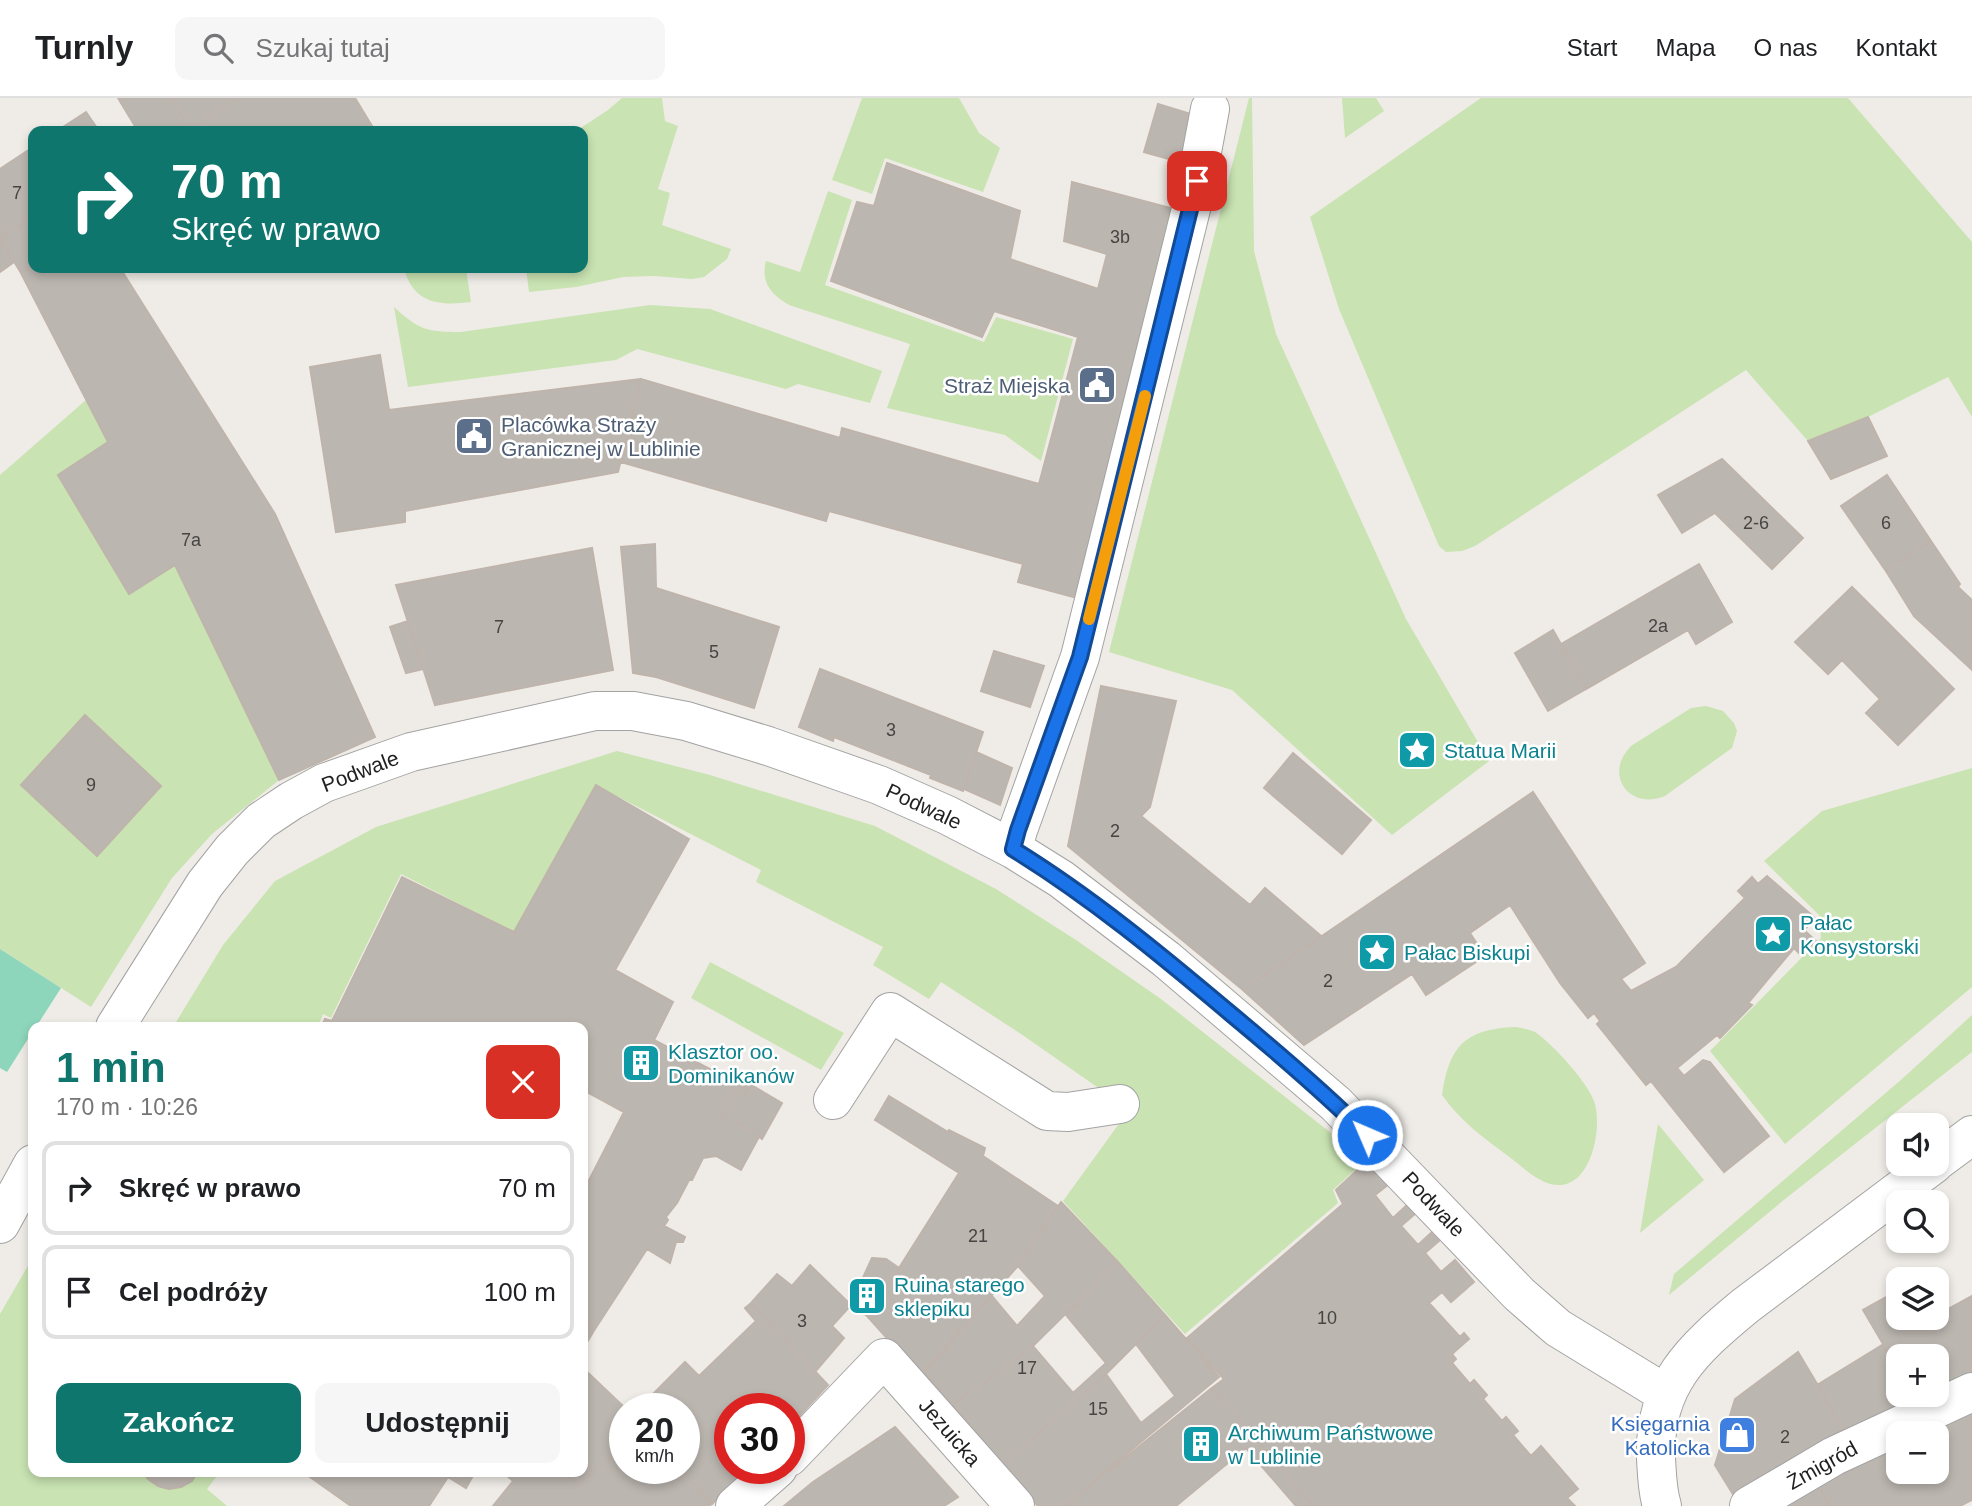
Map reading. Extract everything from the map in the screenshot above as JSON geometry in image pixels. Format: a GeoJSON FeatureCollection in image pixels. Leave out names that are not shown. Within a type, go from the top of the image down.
{"type":"FeatureCollection","features":[{"type":"Feature","properties":{"kind":"street"},"geometry":{"type":"LineString","coordinates":[[1013,849],[1080,657],[1192,205],[1210,109]]}},
{"type":"Feature","properties":{"kind":"street","name":"Podwale"},"geometry":{"type":"LineString","coordinates":[[119,1022],[205,884],[232,849],[261,821],[290,801],[324,783],[411,752],[596,711],[633,711],[685,721],[768,746],[879,785],[947,815],[1013,849],[1061,879],[1166,959],[1336,1104],[1519,1294],[1558,1328],[1665,1394]]}},
{"type":"Feature","properties":{"kind":"street"},"geometry":{"type":"LineString","coordinates":[[833,1100],[890,1012],[1047,1111],[1068,1112],[1120,1104]]}},
{"type":"Feature","properties":{"kind":"street"},"geometry":{"type":"LineString","coordinates":[[1949,1153],[1972,1135]]}},
{"type":"Feature","properties":{"kind":"street"},"geometry":{"type":"LineString","coordinates":[[0,1224],[28,1173]]}},
{"type":"Feature","properties":{"kind":"street"},"geometry":{"type":"LineString","coordinates":[[1662,1506],[1657,1486],[1657,1419],[1665,1394],[1685,1363],[1720,1327],[1919,1176]]}},
{"type":"Feature","properties":{"kind":"street","name":"Jezuicka"},"geometry":{"type":"LineString","coordinates":[[805,1440],[884,1359],[1015,1506]]}},
{"type":"Feature","properties":{"kind":"street","name":"Żmigród"},"geometry":{"type":"LineString","coordinates":[[1749,1506],[1833,1456],[1972,1392]]}},
{"type":"Feature","properties":{"kind":"street"},"geometry":{"type":"LineString","coordinates":[[735,1506],[760,1484]]}},
{"type":"Feature","properties":{"kind":"green space"},"geometry":{"type":"Polygon","coordinates":[[[622,98],[662,98],[665,121],[678,126],[658,189],[670,193],[662,225],[731,249],[727,259],[704,277],[692,279],[623,277],[576,287],[529,292],[527,273],[588,273],[588,126],[584,126],[622,98]]]}},
{"type":"Feature","properties":{"kind":"green space"},"geometry":{"type":"Polygon","coordinates":[[[862,98],[959,98],[979,133],[1000,148],[983,192],[885,158],[872,194],[832,180],[862,98]]]}},
{"type":"Feature","properties":{"kind":"green space"},"geometry":{"type":"Polygon","coordinates":[[[1249,98],[1252,98],[1254,251],[1276,334],[1406,619],[1489,761],[1392,835],[1232,690],[1109,652],[1249,98]]]}},
{"type":"Feature","properties":{"kind":"green space"},"geometry":{"type":"Polygon","coordinates":[[[1342,98],[1376,98],[1384,111],[1345,138],[1342,98]]]}},
{"type":"Feature","properties":{"kind":"green space"},"geometry":{"type":"Polygon","coordinates":[[[1481,98],[1848,98],[1972,242],[1972,417],[1948,377],[1868,417],[1808,441],[1746,370],[1475,546],[1462,551],[1446,552],[1439,546],[1339,309],[1310,217],[1481,98]]]}},
{"type":"Feature","properties":{"kind":"green space"},"geometry":{"type":"Polygon","coordinates":[[[828,191],[852,200],[825,285],[984,342],[996,317],[1073,339],[1041,461],[1005,435],[887,408],[910,344],[792,306],[774,294],[765,276],[766,261],[800,272],[828,191]]]}},
{"type":"Feature","properties":{"kind":"green space"},"geometry":{"type":"Polygon","coordinates":[[[406,273],[467,273],[471,302],[429,300],[421,296],[406,273]]]}},
{"type":"Feature","properties":{"kind":"green space"},"geometry":{"type":"Polygon","coordinates":[[[650,305],[710,309],[882,371],[870,403],[798,384],[786,389],[637,349],[616,360],[408,387],[394,307],[410,321],[424,328],[461,332],[650,305]]]}},
{"type":"Feature","properties":{"kind":"green space"},"geometry":{"type":"Polygon","coordinates":[[[86,400],[108,442],[59,476],[128,593],[175,565],[279,780],[212,834],[172,878],[91,1007],[0,949],[0,475],[86,400]]]}},
{"type":"Feature","properties":{"kind":"green space"},"geometry":{"type":"Polygon","coordinates":[[[1706,706],[1723,711],[1734,723],[1737,731],[1732,748],[1665,796],[1652,799],[1631,794],[1624,787],[1619,768],[1631,746],[1691,708],[1706,706]]]}},
{"type":"Feature","properties":{"kind":"green space"},"geometry":{"type":"Polygon","coordinates":[[[617,751],[710,775],[875,826],[996,889],[1161,999],[1336,1137],[1358,1167],[1333,1190],[1338,1203],[1185,1334],[1063,1201],[1121,1121],[1110,1096],[941,982],[929,999],[873,965],[883,947],[756,882],[761,870],[597,786],[514,932],[401,874],[331,1018],[323,1014],[320,1022],[176,1022],[223,945],[275,881],[376,827],[617,751]]]}},
{"type":"Feature","properties":{"kind":"green space"},"geometry":{"type":"Polygon","coordinates":[[[1972,768],[1972,987],[1785,1144],[1710,1051],[1821,938],[1819,915],[1764,861],[1822,811],[1972,768]]]}},
{"type":"Feature","properties":{"kind":"green space"},"geometry":{"type":"Polygon","coordinates":[[[0,949],[61,988],[39,1022],[28,1022],[28,1039],[7,1072],[0,1068],[0,949]]]}},
{"type":"Feature","properties":{"kind":"green space"},"geometry":{"type":"Polygon","coordinates":[[[710,962],[844,1033],[821,1070],[691,998],[710,962]]]}},
{"type":"Feature","properties":{"kind":"green space"},"geometry":{"type":"Polygon","coordinates":[[[1972,1015],[1972,1052],[1894,1113],[1886,1113],[1886,1120],[1669,1295],[1674,1274],[1902,1079],[1972,1015]]]}},
{"type":"Feature","properties":{"kind":"green space"},"geometry":{"type":"Polygon","coordinates":[[[1515,1027],[1535,1032],[1551,1045],[1577,1074],[1594,1101],[1596,1139],[1587,1165],[1580,1175],[1570,1182],[1552,1184],[1532,1175],[1472,1128],[1442,1095],[1449,1064],[1462,1044],[1483,1032],[1515,1027]]]}},
{"type":"Feature","properties":{"kind":"green space"},"geometry":{"type":"Polygon","coordinates":[[[1658,1124],[1704,1180],[1640,1233],[1658,1124]]]}},
{"type":"Feature","properties":{"kind":"green space"},"geometry":{"type":"Polygon","coordinates":[[[28,1266],[28,1477],[147,1477],[162,1486],[178,1487],[193,1477],[216,1477],[207,1489],[227,1506],[0,1506],[0,1314],[28,1266]]]}},
{"type":"Feature","properties":{"kind":"building"},"geometry":{"type":"Polygon","coordinates":[[[118,98],[171,98],[188,126],[135,126],[118,98]]]}},
{"type":"Feature","properties":{"kind":"building"},"geometry":{"type":"Polygon","coordinates":[[[171,98],[239,98],[194,126],[187,126],[171,98]]]}},
{"type":"Feature","properties":{"kind":"building"},"geometry":{"type":"Polygon","coordinates":[[[239,98],[355,98],[372,126],[194,126],[239,98]]]}},
{"type":"Feature","properties":{"kind":"building"},"geometry":{"type":"Polygon","coordinates":[[[1158,104],[1197,116],[1183,163],[1144,152],[1158,104]]]}},
{"type":"Feature","properties":{"kind":"building"},"geometry":{"type":"Polygon","coordinates":[[[86,112],[96,126],[65,126],[86,112]]]}},
{"type":"Feature","properties":{"kind":"building"},"geometry":{"type":"Polygon","coordinates":[[[28,150],[28,220],[0,238],[0,169],[28,150]]]}},
{"type":"Feature","properties":{"kind":"building","name":"Straż Miejska"},"geometry":{"type":"Polygon","coordinates":[[[887,163],[1020,211],[1010,259],[1098,289],[1107,254],[1064,241],[1072,182],[1174,209],[1077,598],[1018,582],[1023,564],[829,511],[826,521],[621,462],[641,379],[840,438],[842,428],[1039,484],[1078,337],[994,311],[982,337],[831,281],[857,202],[874,206],[887,163]]]}},
{"type":"Feature","properties":{"kind":"building"},"geometry":{"type":"Polygon","coordinates":[[[28,220],[28,268],[21,273],[0,238],[28,220]]]}},
{"type":"Feature","properties":{"kind":"building"},"geometry":{"type":"Polygon","coordinates":[[[0,241],[14,262],[0,272],[0,241]]]}},
{"type":"Feature","properties":{"kind":"building"},"geometry":{"type":"Polygon","coordinates":[[[28,268],[28,273],[123,273],[275,514],[375,737],[279,780],[175,565],[129,594],[58,475],[108,442],[21,273],[28,268]]]}},
{"type":"Feature","properties":{"kind":"building","name":"Placówka Straży Granicznej w Lublinie"},"geometry":{"type":"Polygon","coordinates":[[[380,355],[389,410],[641,379],[618,472],[405,511],[405,522],[336,532],[310,367],[380,355]]]}},
{"type":"Feature","properties":{"kind":"building"},"geometry":{"type":"Polygon","coordinates":[[[1868,417],[1887,456],[1831,479],[1808,441],[1868,417]]]}},
{"type":"Feature","properties":{"kind":"building"},"geometry":{"type":"Polygon","coordinates":[[[1722,459],[1803,538],[1772,569],[1715,513],[1682,533],[1658,495],[1722,459]]]}},
{"type":"Feature","properties":{"kind":"building"},"geometry":{"type":"Polygon","coordinates":[[[1887,475],[1931,541],[1886,571],[1841,506],[1887,475]]]}},
{"type":"Feature","properties":{"kind":"building"},"geometry":{"type":"Polygon","coordinates":[[[1931,541],[1960,584],[1958,587],[1972,600],[1972,670],[1914,616],[1886,571],[1931,541]]]}},
{"type":"Feature","properties":{"kind":"building"},"geometry":{"type":"Polygon","coordinates":[[[655,544],[656,677],[633,673],[621,547],[655,544]]]}},
{"type":"Feature","properties":{"kind":"building"},"geometry":{"type":"Polygon","coordinates":[[[592,548],[613,670],[435,705],[396,585],[592,548]]]}},
{"type":"Feature","properties":{"kind":"building"},"geometry":{"type":"Polygon","coordinates":[[[1699,564],[1732,622],[1696,644],[1688,630],[1586,689],[1561,644],[1699,564]]]}},
{"type":"Feature","properties":{"kind":"building"},"geometry":{"type":"Polygon","coordinates":[[[1852,587],[1954,689],[1898,745],[1866,713],[1880,699],[1842,660],[1828,674],[1795,642],[1852,587]]]}},
{"type":"Feature","properties":{"kind":"building"},"geometry":{"type":"Polygon","coordinates":[[[656,588],[779,627],[754,708],[656,677],[656,588]]]}},
{"type":"Feature","properties":{"kind":"building"},"geometry":{"type":"Polygon","coordinates":[[[408,621],[423,669],[406,673],[390,627],[408,621]]]}},
{"type":"Feature","properties":{"kind":"building"},"geometry":{"type":"Polygon","coordinates":[[[1553,630],[1586,689],[1548,711],[1515,653],[1553,630]]]}},
{"type":"Feature","properties":{"kind":"building"},"geometry":{"type":"Polygon","coordinates":[[[994,651],[1044,666],[1030,707],[981,691],[994,651]]]}},
{"type":"Feature","properties":{"kind":"building"},"geometry":{"type":"Polygon","coordinates":[[[820,669],[983,732],[963,791],[930,778],[931,775],[834,737],[833,741],[799,727],[820,669]]]}},
{"type":"Feature","properties":{"kind":"building"},"geometry":{"type":"Polygon","coordinates":[[[1101,686],[1176,701],[1150,807],[1141,816],[1250,905],[1265,888],[1321,936],[1243,990],[1068,846],[1101,686]]]}},
{"type":"Feature","properties":{"kind":"building"},"geometry":{"type":"Polygon","coordinates":[[[85,715],[161,786],[97,856],[21,785],[85,715]]]}},
{"type":"Feature","properties":{"kind":"building"},"geometry":{"type":"Polygon","coordinates":[[[976,752],[1012,768],[1000,805],[964,789],[976,752]]]}},
{"type":"Feature","properties":{"kind":"building"},"geometry":{"type":"Polygon","coordinates":[[[1293,753],[1371,820],[1342,854],[1264,788],[1293,753]]]}},
{"type":"Feature","properties":{"kind":"building","name":"Klasztor oo. Dominikanów"},"geometry":{"type":"Polygon","coordinates":[[[596,785],[689,839],[615,970],[673,1002],[654,1040],[748,1089],[745,1095],[735,1090],[722,1115],[760,1135],[741,1170],[716,1156],[703,1158],[692,1180],[689,1180],[666,1217],[668,1220],[664,1226],[685,1237],[683,1242],[676,1242],[670,1263],[647,1249],[595,1329],[588,1326],[588,1182],[624,1112],[588,1093],[588,1022],[324,1022],[325,1019],[332,1021],[402,877],[514,932],[596,785]]]}},
{"type":"Feature","properties":{"kind":"building"},"geometry":{"type":"Polygon","coordinates":[[[1533,792],[1645,963],[1621,979],[1631,991],[1676,967],[1745,898],[1738,891],[1752,877],[1758,884],[1767,876],[1815,918],[1804,930],[1816,941],[1801,955],[1794,948],[1748,1003],[1752,1005],[1720,1038],[1717,1035],[1677,1068],[1684,1076],[1703,1060],[1710,1062],[1769,1136],[1724,1172],[1651,1081],[1646,1085],[1597,1024],[1600,1021],[1594,1013],[1588,1018],[1560,983],[1510,905],[1470,933],[1485,956],[1426,995],[1412,974],[1304,1045],[1243,990],[1533,792]]]}},
{"type":"Feature","properties":{"kind":"building"},"geometry":{"type":"Polygon","coordinates":[[[746,1082],[782,1103],[762,1139],[760,1135],[722,1115],[735,1090],[745,1095],[748,1089],[744,1086],[746,1082]]]}},
{"type":"Feature","properties":{"kind":"building"},"geometry":{"type":"Polygon","coordinates":[[[889,1096],[948,1132],[949,1130],[985,1148],[983,1156],[1058,1206],[1018,1266],[920,1375],[866,1315],[959,1173],[875,1120],[889,1096]]]}},
{"type":"Feature","properties":{"kind":"building"},"geometry":{"type":"Polygon","coordinates":[[[1369,1159],[1389,1184],[1375,1195],[1393,1218],[1407,1205],[1415,1214],[1401,1226],[1418,1245],[1431,1233],[1439,1241],[1425,1253],[1441,1272],[1455,1260],[1474,1282],[1451,1302],[1442,1292],[1429,1303],[1460,1337],[1464,1333],[1469,1339],[1452,1354],[1456,1359],[1452,1363],[1470,1384],[1474,1380],[1487,1395],[1483,1399],[1502,1421],[1506,1417],[1518,1431],[1513,1435],[1531,1456],[1541,1446],[1578,1489],[1567,1498],[1575,1506],[1313,1506],[1212,1388],[1224,1379],[1187,1338],[1343,1204],[1336,1190],[1369,1159]]]}},
{"type":"Feature","properties":{"kind":"building"},"geometry":{"type":"Polygon","coordinates":[[[1061,1202],[1118,1262],[1033,1346],[953,1405],[924,1373],[992,1296],[1017,1326],[1045,1296],[1018,1266],[1061,1202]]]}},
{"type":"Feature","properties":{"kind":"building","name":"Ruina starego sklepiku"},"geometry":{"type":"Polygon","coordinates":[[[872,1258],[886,1259],[899,1268],[866,1315],[849,1308],[872,1258]]]}},
{"type":"Feature","properties":{"kind":"building"},"geometry":{"type":"Polygon","coordinates":[[[1118,1262],[1165,1315],[1106,1374],[1002,1465],[953,1405],[1033,1346],[1073,1393],[1106,1363],[1066,1315],[1118,1262]]]}},
{"type":"Feature","properties":{"kind":"building"},"geometry":{"type":"Polygon","coordinates":[[[810,1265],[851,1305],[832,1326],[844,1338],[815,1372],[751,1303],[777,1274],[792,1286],[810,1265]]]}},
{"type":"Feature","properties":{"kind":"building"},"geometry":{"type":"Polygon","coordinates":[[[1972,1296],[1972,1371],[1949,1383],[1949,1344],[1886,1344],[1886,1349],[1863,1310],[1886,1297],[1886,1330],[1949,1330],[1949,1308],[1972,1296]]]}},
{"type":"Feature","properties":{"kind":"building"},"geometry":{"type":"Polygon","coordinates":[[[751,1303],[828,1385],[805,1410],[805,1393],[714,1393],[714,1484],[733,1484],[712,1504],[694,1484],[700,1484],[700,1393],[654,1393],[685,1362],[699,1376],[756,1321],[745,1308],[751,1303]]]}},
{"type":"Feature","properties":{"kind":"building"},"geometry":{"type":"Polygon","coordinates":[[[1165,1315],[1219,1377],[1064,1506],[1038,1506],[1002,1465],[1106,1374],[1141,1423],[1175,1396],[1136,1344],[1165,1315]]]}},
{"type":"Feature","properties":{"kind":"building"},"geometry":{"type":"Polygon","coordinates":[[[588,1326],[595,1329],[588,1341],[588,1326]]]}},
{"type":"Feature","properties":{"kind":"building"},"geometry":{"type":"Polygon","coordinates":[[[1882,1345],[1886,1351],[1886,1407],[1901,1407],[1841,1432],[1844,1429],[1817,1385],[1882,1345]]]}},
{"type":"Feature","properties":{"kind":"building"},"geometry":{"type":"Polygon","coordinates":[[[1798,1352],[1844,1429],[1736,1499],[1715,1465],[1735,1399],[1798,1352]]]}},
{"type":"Feature","properties":{"kind":"building"},"geometry":{"type":"Polygon","coordinates":[[[588,1373],[609,1393],[609,1460],[578,1486],[569,1477],[588,1477],[588,1373]]]}},
{"type":"Feature","properties":{"kind":"building","name":"Archiwum Państwowe w Lublinie"},"geometry":{"type":"Polygon","coordinates":[[[1212,1388],[1313,1506],[1296,1506],[1246,1448],[1176,1506],[1065,1506],[1212,1388]]]}},
{"type":"Feature","properties":{"kind":"building"},"geometry":{"type":"Polygon","coordinates":[[[1972,1402],[1972,1500],[1960,1506],[1830,1506],[1819,1485],[1886,1449],[1886,1484],[1949,1484],[1949,1421],[1937,1421],[1972,1402]]]}},
{"type":"Feature","properties":{"kind":"building"},"geometry":{"type":"Polygon","coordinates":[[[895,1427],[958,1497],[944,1506],[784,1506],[813,1482],[895,1427]]]}},
{"type":"Feature","properties":{"kind":"building"},"geometry":{"type":"Polygon","coordinates":[[[609,1460],[609,1484],[694,1484],[712,1504],[493,1506],[513,1481],[509,1477],[569,1477],[578,1486],[609,1460]]]}},
{"type":"Feature","properties":{"kind":"building"},"geometry":{"type":"Polygon","coordinates":[[[147,1477],[194,1477],[181,1487],[169,1489],[147,1477]]]}},
{"type":"Feature","properties":{"kind":"building"},"geometry":{"type":"Polygon","coordinates":[[[310,1477],[448,1477],[429,1506],[351,1506],[310,1477]]]}},
{"type":"Feature","properties":{"kind":"building"},"geometry":{"type":"Polygon","coordinates":[[[448,1477],[472,1477],[466,1488],[448,1477]]]}},
{"type":"Feature","properties":{"kind":"building"},"geometry":{"type":"Polygon","coordinates":[[[1819,1485],[1830,1506],[1784,1506],[1819,1485]]]}},
{"type":"Feature","properties":{"kind":"slow traffic"},"geometry":{"type":"LineString","coordinates":[[1089,619],[1145,396]]}},
{"type":"Feature","properties":{"kind":"place","name":"Straż Miejska"},"geometry":{"type":"Point","coordinates":[1097,385]}},
{"type":"Feature","properties":{"kind":"place","name":"Placówka Straży Granicznej w Lublinie"},"geometry":{"type":"Point","coordinates":[474,436]}},
{"type":"Feature","properties":{"kind":"place","name":"Statua Marii"},"geometry":{"type":"Point","coordinates":[1417,750]}},
{"type":"Feature","properties":{"kind":"place","name":"Pałac Konsystorski"},"geometry":{"type":"Point","coordinates":[1773,934]}},
{"type":"Feature","properties":{"kind":"place","name":"Pałac Biskupi"},"geometry":{"type":"Point","coordinates":[1377,952]}},
{"type":"Feature","properties":{"kind":"place","name":"Klasztor oo. Dominikanów"},"geometry":{"type":"Point","coordinates":[641,1063]}},
{"type":"Feature","properties":{"kind":"place","name":"Ruina starego sklepiku"},"geometry":{"type":"Point","coordinates":[867,1296]}},
{"type":"Feature","properties":{"kind":"place","name":"Księgarnia Katolicka"},"geometry":{"type":"Point","coordinates":[1737,1435]}},
{"type":"Feature","properties":{"kind":"place","name":"Archiwum Państwowe w Lublinie"},"geometry":{"type":"Point","coordinates":[1201,1444]}},
{"type":"Feature","properties":{"kind":"route"},"geometry":{"type":"LineString","coordinates":[[1197,181],[1080,657],[1013,849],[1061,879],[1166,959],[1336,1104],[1367,1135]]}}]}
